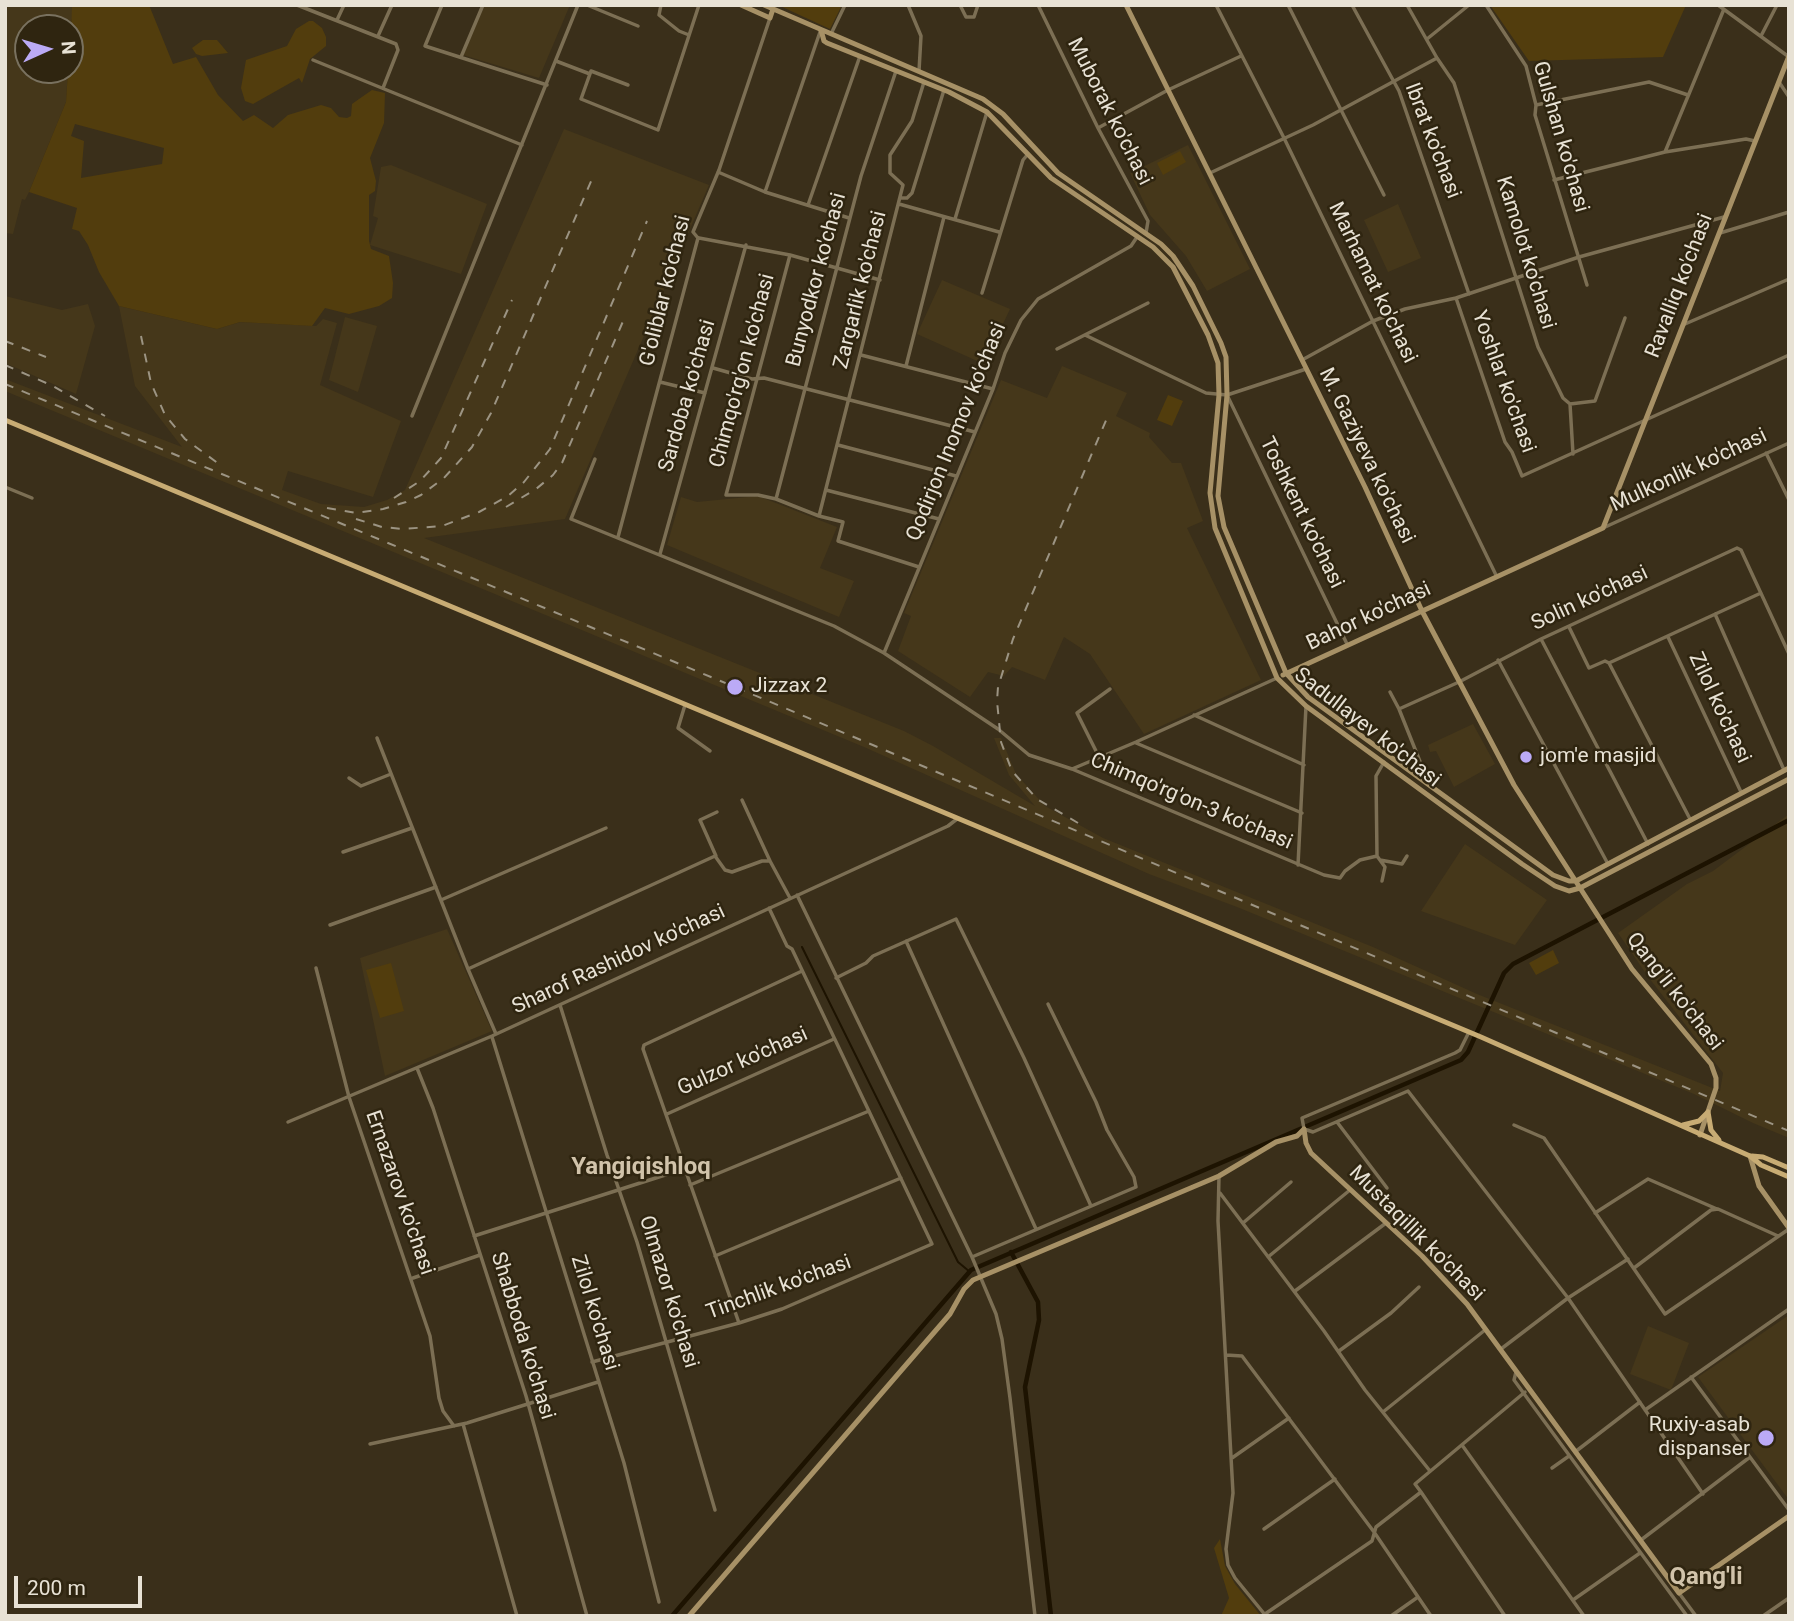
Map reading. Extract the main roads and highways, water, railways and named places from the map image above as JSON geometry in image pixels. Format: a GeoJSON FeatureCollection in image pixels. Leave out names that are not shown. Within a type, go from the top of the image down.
{"type":"FeatureCollection","features":[{"type":"Feature","properties":{"kind":"main road"},"geometry":{"type":"LineString","coordinates":[[5,420],[1481,1037],[1750,1156],[1761,1165],[1789,1177]]}},
{"type":"Feature","properties":{"kind":"main road"},"geometry":{"type":"LineString","coordinates":[[1679,1125],[1695,1123],[1708,1112],[1711,1130],[1724,1145]]}},
{"type":"Feature","properties":{"kind":"main road"},"geometry":{"type":"LineString","coordinates":[[1750,1156],[1763,1157],[1789,1168]]}},
{"type":"Feature","properties":{"kind":"waterway"},"geometry":{"type":"LineString","coordinates":[[672,1616],[971,1270],[1461,1060],[1468,1052],[1504,973],[1513,964],[1789,820]]}},
{"type":"Feature","properties":{"kind":"waterway"},"geometry":{"type":"LineString","coordinates":[[802,947],[958,1262],[970,1272]]}},
{"type":"Feature","properties":{"kind":"waterway"},"geometry":{"type":"LineString","coordinates":[[1011,1252],[1038,1302],[1039,1320],[1025,1387],[1051,1616]]}},
{"type":"Feature","properties":{"kind":"railway"},"geometry":{"type":"LineString","coordinates":[[327,508],[356,513],[406,502],[444,478],[472,447],[491,413],[592,179]]}},
{"type":"Feature","properties":{"kind":"railway"},"geometry":{"type":"LineString","coordinates":[[356,519],[382,527],[403,529],[442,526],[479,512],[508,496],[524,482],[550,449],[647,221]]}},
{"type":"Feature","properties":{"kind":"railway"},"geometry":{"type":"LineString","coordinates":[[394,498],[420,481],[441,458],[512,300]]}},
{"type":"Feature","properties":{"kind":"railway"},"geometry":{"type":"LineString","coordinates":[[506,507],[536,489],[553,475],[562,463],[624,319]]}},
{"type":"Feature","properties":{"kind":"railway"},"geometry":{"type":"LineString","coordinates":[[141,336],[151,383],[165,415],[185,439],[219,464]]}},
{"type":"Feature","properties":{"kind":"railway"},"geometry":{"type":"LineString","coordinates":[[5,341],[46,357]]}},
{"type":"Feature","properties":{"kind":"railway"},"geometry":{"type":"LineString","coordinates":[[5,365],[53,386],[105,416]]}},
{"type":"Feature","properties":{"kind":"railway"},"geometry":{"type":"LineString","coordinates":[[5,384],[735,687],[1789,1131]]}},
{"type":"Feature","properties":{"kind":"railway"},"geometry":{"type":"LineString","coordinates":[[1078,823],[1037,799],[1012,771],[1001,742],[998,687],[1013,639],[1107,418]]}},
{"type":"Feature","properties":{"kind":"place","name":"Jizzax 2"},"geometry":{"type":"Point","coordinates":[735,687]}},
{"type":"Feature","properties":{"kind":"place","name":"jom'e masjid"},"geometry":{"type":"Point","coordinates":[1526,757]}},
{"type":"Feature","properties":{"kind":"place","name":"Ruxiy-asab dispanser"},"geometry":{"type":"Point","coordinates":[1766,1438]}},
{"type":"Feature","properties":{"kind":"district","name":"Yangiqishloq"},"geometry":{"type":"Point","coordinates":[641,1168]}},
{"type":"Feature","properties":{"kind":"district","name":"Qang'li"},"geometry":{"type":"Point","coordinates":[1706,1578]}}]}
